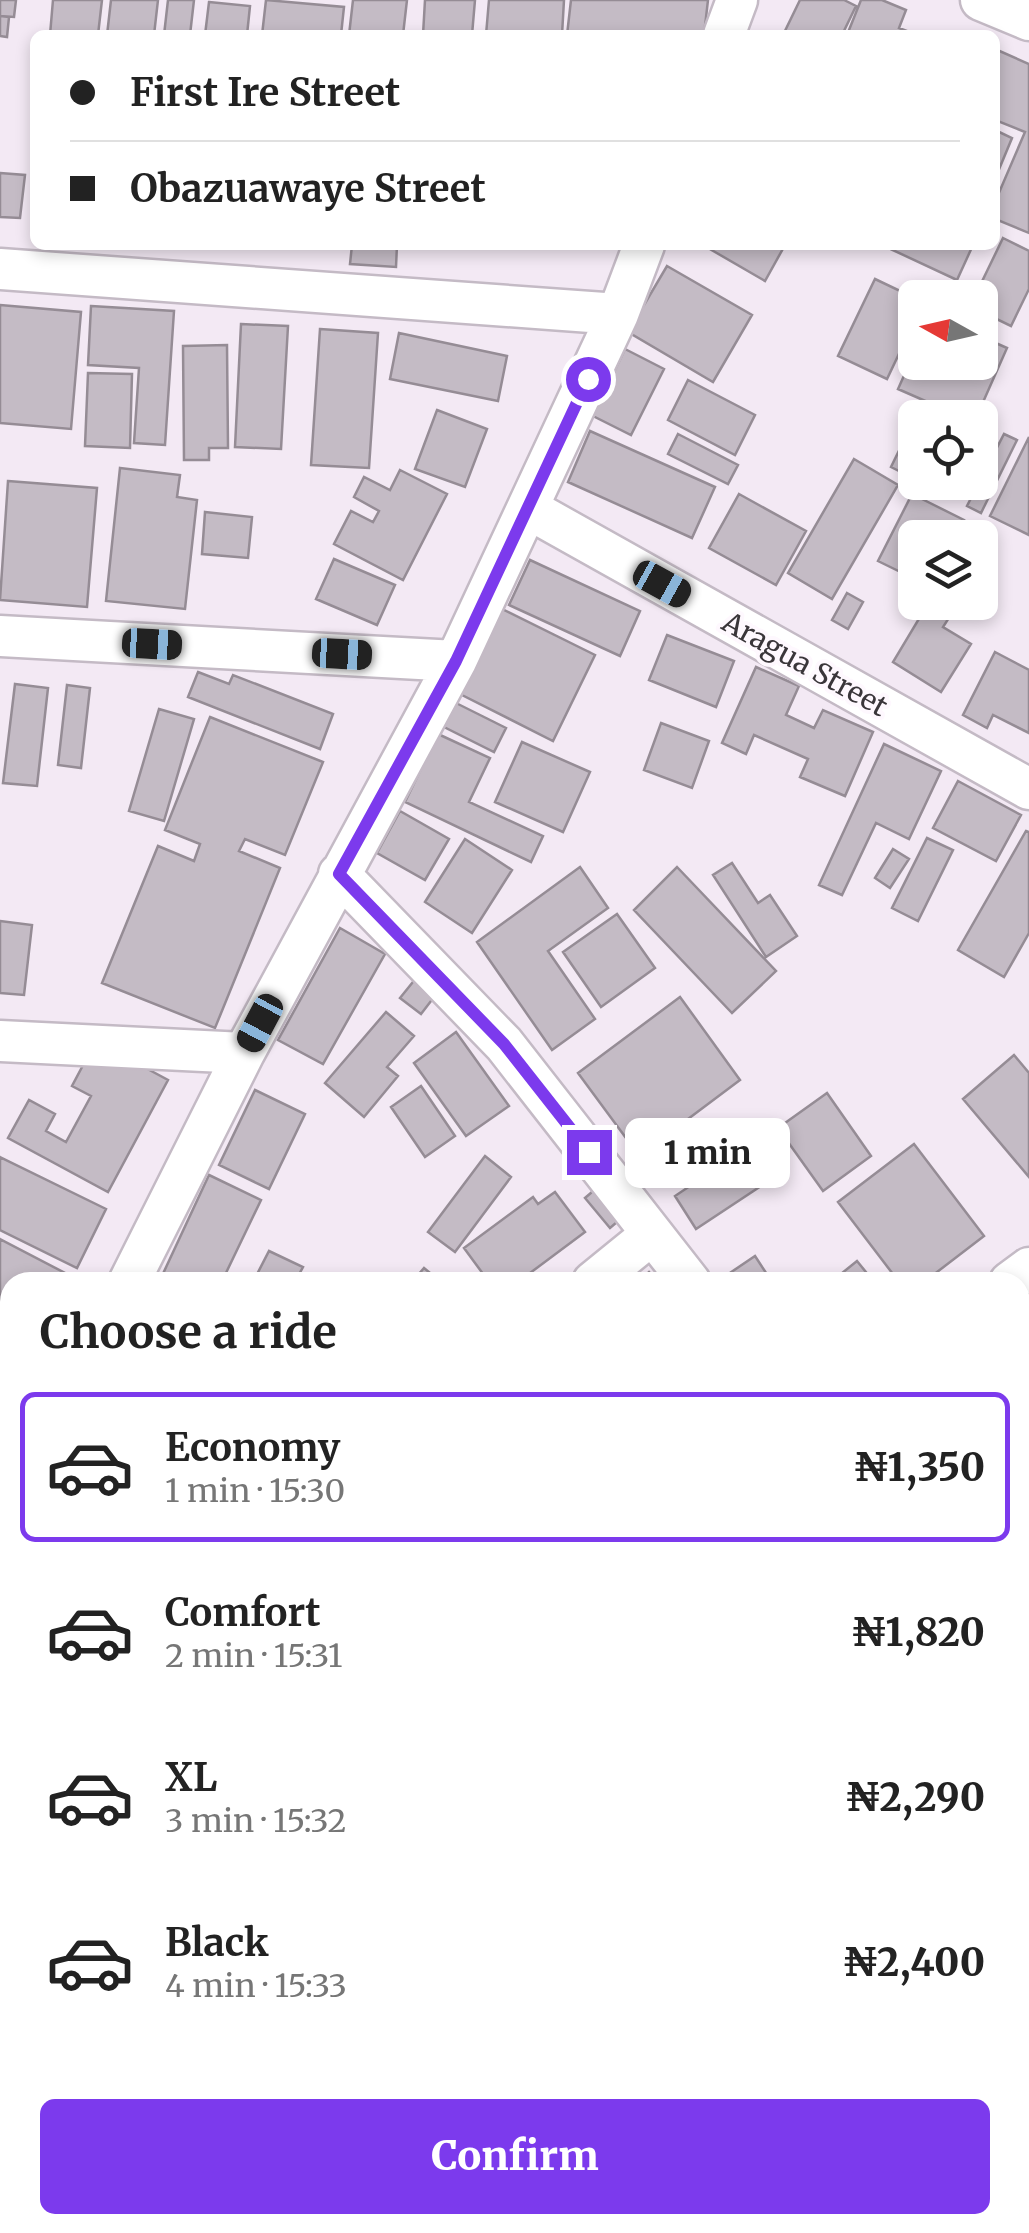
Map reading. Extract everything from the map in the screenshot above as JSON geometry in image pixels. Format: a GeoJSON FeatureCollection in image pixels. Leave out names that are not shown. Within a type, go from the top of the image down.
{"type":"FeatureCollection","features":[{"type":"Feature","properties":{"kind":"street"},"geometry":{"type":"LineString","coordinates":[[726,30],[738,0]]}},
{"type":"Feature","properties":{"kind":"street"},"geometry":{"type":"LineString","coordinates":[[981,0],[1029,20]]}},
{"type":"Feature","properties":{"kind":"street"},"geometry":{"type":"LineString","coordinates":[[134,1272],[244,1053],[456,661],[618,314],[642,250]]}},
{"type":"Feature","properties":{"kind":"street"},"geometry":{"type":"LineString","coordinates":[[0,270],[618,314]]}},
{"type":"Feature","properties":{"kind":"street","name":"Aragua Street"},"geometry":{"type":"LineString","coordinates":[[528,508],[1029,790]]}},
{"type":"Feature","properties":{"kind":"street"},"geometry":{"type":"LineString","coordinates":[[0,636],[456,661]]}},
{"type":"Feature","properties":{"kind":"street"},"geometry":{"type":"LineString","coordinates":[[339,874],[504,1044],[682,1272]]}},
{"type":"Feature","properties":{"kind":"street"},"geometry":{"type":"LineString","coordinates":[[0,1041],[244,1053]]}},
{"type":"Feature","properties":{"kind":"street"},"geometry":{"type":"LineString","coordinates":[[605,1272],[652,1234]]}},
{"type":"Feature","properties":{"kind":"building"},"geometry":{"type":"Polygon","coordinates":[[[0,0],[16,0],[14,17],[0,16],[0,0]]]}},
{"type":"Feature","properties":{"kind":"building"},"geometry":{"type":"Polygon","coordinates":[[[53,0],[102,0],[99,30],[50,30],[53,0]]]}},
{"type":"Feature","properties":{"kind":"building"},"geometry":{"type":"Polygon","coordinates":[[[111,0],[158,0],[155,30],[108,30],[111,0]]]}},
{"type":"Feature","properties":{"kind":"building"},"geometry":{"type":"Polygon","coordinates":[[[168,0],[194,0],[191,30],[165,30],[168,0]]]}},
{"type":"Feature","properties":{"kind":"building"},"geometry":{"type":"Polygon","coordinates":[[[266,0],[344,7],[342,30],[263,30],[266,0]]]}},
{"type":"Feature","properties":{"kind":"building"},"geometry":{"type":"Polygon","coordinates":[[[353,0],[407,0],[404,30],[350,30],[353,0]]]}},
{"type":"Feature","properties":{"kind":"building"},"geometry":{"type":"Polygon","coordinates":[[[425,0],[475,0],[472,30],[423,30],[425,0]]]}},
{"type":"Feature","properties":{"kind":"building"},"geometry":{"type":"Polygon","coordinates":[[[489,0],[564,0],[562,30],[486,30],[489,0]]]}},
{"type":"Feature","properties":{"kind":"building"},"geometry":{"type":"Polygon","coordinates":[[[571,0],[708,0],[705,30],[568,30],[571,0]]]}},
{"type":"Feature","properties":{"kind":"building"},"geometry":{"type":"Polygon","coordinates":[[[800,0],[844,0],[856,6],[844,30],[785,30],[800,0]]]}},
{"type":"Feature","properties":{"kind":"building"},"geometry":{"type":"Polygon","coordinates":[[[861,0],[882,0],[906,10],[899,28],[904,30],[849,30],[861,0]]]}},
{"type":"Feature","properties":{"kind":"building"},"geometry":{"type":"Polygon","coordinates":[[[209,2],[250,6],[248,30],[206,30],[209,2]]]}},
{"type":"Feature","properties":{"kind":"building"},"geometry":{"type":"Polygon","coordinates":[[[0,16],[9,17],[7,37],[0,36],[0,16]]]}},
{"type":"Feature","properties":{"kind":"building"},"geometry":{"type":"Polygon","coordinates":[[[1000,51],[1029,64],[1029,233],[1000,221],[1000,190],[1025,132],[1000,122],[1000,51]]]}},
{"type":"Feature","properties":{"kind":"building"},"geometry":{"type":"Polygon","coordinates":[[[1000,132],[1012,138],[1000,167],[1000,132]]]}},
{"type":"Feature","properties":{"kind":"building"},"geometry":{"type":"Polygon","coordinates":[[[0,173],[25,175],[20,218],[0,217],[0,173]]]}},
{"type":"Feature","properties":{"kind":"building"},"geometry":{"type":"Polygon","coordinates":[[[1003,238],[1029,251],[1029,289],[1011,326],[998,320],[998,280],[983,280],[1003,238]]]}},
{"type":"Feature","properties":{"kind":"building"},"geometry":{"type":"Polygon","coordinates":[[[351,250],[397,250],[396,267],[350,264],[351,250]]]}},
{"type":"Feature","properties":{"kind":"building"},"geometry":{"type":"Polygon","coordinates":[[[712,250],[782,250],[765,281],[712,250]]]}},
{"type":"Feature","properties":{"kind":"building"},"geometry":{"type":"Polygon","coordinates":[[[893,250],[971,250],[957,280],[893,250]]]}},
{"type":"Feature","properties":{"kind":"building"},"geometry":{"type":"Polygon","coordinates":[[[667,266],[752,315],[713,382],[628,332],[667,266]]]}},
{"type":"Feature","properties":{"kind":"building"},"geometry":{"type":"Polygon","coordinates":[[[875,279],[898,290],[898,356],[887,379],[838,356],[875,279]]]}},
{"type":"Feature","properties":{"kind":"building"},"geometry":{"type":"Polygon","coordinates":[[[0,305],[81,312],[71,429],[0,423],[0,305]]]}},
{"type":"Feature","properties":{"kind":"building"},"geometry":{"type":"Polygon","coordinates":[[[91,306],[174,311],[165,445],[134,443],[139,368],[88,365],[91,306]]]}},
{"type":"Feature","properties":{"kind":"building"},"geometry":{"type":"Polygon","coordinates":[[[241,324],[288,326],[281,449],[235,447],[241,324]]]}},
{"type":"Feature","properties":{"kind":"building"},"geometry":{"type":"Polygon","coordinates":[[[320,329],[378,333],[369,468],[311,465],[320,329]]]}},
{"type":"Feature","properties":{"kind":"building"},"geometry":{"type":"Polygon","coordinates":[[[399,333],[507,356],[498,401],[390,379],[399,333]]]}},
{"type":"Feature","properties":{"kind":"building"},"geometry":{"type":"Polygon","coordinates":[[[998,344],[1007,348],[998,368],[998,344]]]}},
{"type":"Feature","properties":{"kind":"building"},"geometry":{"type":"Polygon","coordinates":[[[227,345],[228,448],[209,448],[209,460],[184,460],[183,346],[227,345]]]}},
{"type":"Feature","properties":{"kind":"building"},"geometry":{"type":"Polygon","coordinates":[[[625,349],[664,369],[631,435],[593,416],[625,349]]]}},
{"type":"Feature","properties":{"kind":"building"},"geometry":{"type":"Polygon","coordinates":[[[88,373],[132,374],[130,448],[85,446],[88,373]]]}},
{"type":"Feature","properties":{"kind":"building"},"geometry":{"type":"Polygon","coordinates":[[[688,380],[755,415],[735,455],[668,420],[688,380]]]}},
{"type":"Feature","properties":{"kind":"building"},"geometry":{"type":"Polygon","coordinates":[[[902,380],[993,380],[984,400],[923,400],[898,389],[902,380]]]}},
{"type":"Feature","properties":{"kind":"building"},"geometry":{"type":"Polygon","coordinates":[[[437,410],[487,429],[465,487],[415,469],[437,410]]]}},
{"type":"Feature","properties":{"kind":"building"},"geometry":{"type":"Polygon","coordinates":[[[590,431],[715,487],[692,538],[568,482],[590,431]]]}},
{"type":"Feature","properties":{"kind":"building"},"geometry":{"type":"Polygon","coordinates":[[[678,434],[738,465],[728,484],[668,454],[678,434]]]}},
{"type":"Feature","properties":{"kind":"building"},"geometry":{"type":"Polygon","coordinates":[[[1004,434],[1017,440],[998,479],[998,446],[1004,434]]]}},
{"type":"Feature","properties":{"kind":"building"},"geometry":{"type":"Polygon","coordinates":[[[1029,437],[1029,535],[990,516],[1029,437]]]}},
{"type":"Feature","properties":{"kind":"building"},"geometry":{"type":"Polygon","coordinates":[[[854,459],[898,485],[832,599],[788,573],[854,459]]]}},
{"type":"Feature","properties":{"kind":"building"},"geometry":{"type":"Polygon","coordinates":[[[120,468],[180,475],[177,497],[197,500],[185,609],[106,601],[120,468]]]}},
{"type":"Feature","properties":{"kind":"building"},"geometry":{"type":"Polygon","coordinates":[[[400,470],[447,494],[403,580],[334,544],[351,511],[373,522],[379,511],[354,497],[364,477],[390,490],[400,470]]]}},
{"type":"Feature","properties":{"kind":"building"},"geometry":{"type":"Polygon","coordinates":[[[8,481],[97,488],[87,607],[0,600],[8,481]]]}},
{"type":"Feature","properties":{"kind":"building"},"geometry":{"type":"Polygon","coordinates":[[[739,494],[806,531],[776,585],[709,548],[739,494]]]}},
{"type":"Feature","properties":{"kind":"building"},"geometry":{"type":"Polygon","coordinates":[[[909,500],[924,500],[964,520],[899,520],[909,500]]]}},
{"type":"Feature","properties":{"kind":"building"},"geometry":{"type":"Polygon","coordinates":[[[970,500],[987,500],[981,513],[967,506],[970,500]]]}},
{"type":"Feature","properties":{"kind":"building"},"geometry":{"type":"Polygon","coordinates":[[[205,512],[252,517],[248,558],[202,554],[205,512]]]}},
{"type":"Feature","properties":{"kind":"building"},"geometry":{"type":"Polygon","coordinates":[[[898,522],[898,571],[878,561],[898,522]]]}},
{"type":"Feature","properties":{"kind":"building"},"geometry":{"type":"Polygon","coordinates":[[[334,559],[395,585],[377,625],[316,599],[334,559]]]}},
{"type":"Feature","properties":{"kind":"building"},"geometry":{"type":"Polygon","coordinates":[[[530,560],[640,611],[620,656],[509,605],[530,560]]]}},
{"type":"Feature","properties":{"kind":"building"},"geometry":{"type":"Polygon","coordinates":[[[847,593],[863,602],[848,629],[832,620],[847,593]]]}},
{"type":"Feature","properties":{"kind":"building"},"geometry":{"type":"Polygon","coordinates":[[[500,608],[595,655],[553,741],[458,693],[500,608]]]}},
{"type":"Feature","properties":{"kind":"building"},"geometry":{"type":"Polygon","coordinates":[[[918,620],[947,620],[943,627],[971,644],[941,692],[893,662],[918,620]]]}},
{"type":"Feature","properties":{"kind":"building"},"geometry":{"type":"Polygon","coordinates":[[[667,635],[734,661],[716,707],[649,680],[667,635]]]}},
{"type":"Feature","properties":{"kind":"building"},"geometry":{"type":"Polygon","coordinates":[[[995,652],[1029,670],[1029,733],[993,715],[987,728],[963,715],[995,652]]]}},
{"type":"Feature","properties":{"kind":"building"},"geometry":{"type":"Polygon","coordinates":[[[756,667],[799,686],[786,715],[814,728],[823,710],[873,732],[845,796],[800,777],[808,759],[754,735],[746,754],[722,743],[756,667]]]}},
{"type":"Feature","properties":{"kind":"building"},"geometry":{"type":"Polygon","coordinates":[[[198,672],[229,684],[233,675],[333,714],[320,749],[188,697],[198,672]]]}},
{"type":"Feature","properties":{"kind":"building"},"geometry":{"type":"Polygon","coordinates":[[[15,684],[48,688],[37,786],[3,783],[15,684]]]}},
{"type":"Feature","properties":{"kind":"building"},"geometry":{"type":"Polygon","coordinates":[[[67,685],[90,688],[81,768],[58,765],[67,685]]]}},
{"type":"Feature","properties":{"kind":"building"},"geometry":{"type":"Polygon","coordinates":[[[452,701],[506,728],[494,752],[440,725],[452,701]]]}},
{"type":"Feature","properties":{"kind":"building"},"geometry":{"type":"Polygon","coordinates":[[[159,709],[194,719],[164,821],[129,811],[159,709]]]}},
{"type":"Feature","properties":{"kind":"building"},"geometry":{"type":"Polygon","coordinates":[[[210,717],[323,762],[285,855],[245,839],[239,851],[280,868],[215,1028],[102,983],[158,846],[194,861],[200,844],[165,830],[210,717]]]}},
{"type":"Feature","properties":{"kind":"building"},"geometry":{"type":"Polygon","coordinates":[[[661,723],[709,741],[692,788],[644,770],[661,723]]]}},
{"type":"Feature","properties":{"kind":"building"},"geometry":{"type":"Polygon","coordinates":[[[438,734],[490,758],[469,802],[543,836],[531,862],[405,802],[438,734]]]}},
{"type":"Feature","properties":{"kind":"building"},"geometry":{"type":"Polygon","coordinates":[[[522,742],[590,772],[563,832],[495,802],[522,742]]]}},
{"type":"Feature","properties":{"kind":"building"},"geometry":{"type":"Polygon","coordinates":[[[884,744],[941,771],[909,839],[876,823],[842,895],[819,885],[884,744]]]}},
{"type":"Feature","properties":{"kind":"building"},"geometry":{"type":"Polygon","coordinates":[[[958,781],[1021,815],[996,861],[933,828],[958,781]]]}},
{"type":"Feature","properties":{"kind":"building"},"geometry":{"type":"Polygon","coordinates":[[[400,811],[449,839],[425,880],[377,853],[400,811]]]}},
{"type":"Feature","properties":{"kind":"building"},"geometry":{"type":"Polygon","coordinates":[[[1026,831],[1029,933],[1004,977],[958,950],[1026,831]]]}},
{"type":"Feature","properties":{"kind":"building"},"geometry":{"type":"Polygon","coordinates":[[[927,838],[953,850],[918,921],[892,908],[927,838]]]}},
{"type":"Feature","properties":{"kind":"building"},"geometry":{"type":"Polygon","coordinates":[[[465,839],[512,870],[472,933],[425,902],[465,839]]]}},
{"type":"Feature","properties":{"kind":"building"},"geometry":{"type":"Polygon","coordinates":[[[893,849],[909,859],[890,888],[875,878],[893,849]]]}},
{"type":"Feature","properties":{"kind":"building"},"geometry":{"type":"Polygon","coordinates":[[[732,863],[758,903],[770,895],[797,936],[766,957],[713,875],[732,863]]]}},
{"type":"Feature","properties":{"kind":"building"},"geometry":{"type":"Polygon","coordinates":[[[580,867],[608,908],[548,951],[595,1019],[552,1050],[477,942],[580,867]]]}},
{"type":"Feature","properties":{"kind":"building"},"geometry":{"type":"Polygon","coordinates":[[[677,867],[776,971],[732,1013],[634,910],[677,867]]]}},
{"type":"Feature","properties":{"kind":"building"},"geometry":{"type":"Polygon","coordinates":[[[617,914],[655,968],[601,1007],[563,952],[617,914]]]}},
{"type":"Feature","properties":{"kind":"building"},"geometry":{"type":"Polygon","coordinates":[[[0,921],[32,925],[24,995],[0,993],[0,921]]]}},
{"type":"Feature","properties":{"kind":"building"},"geometry":{"type":"Polygon","coordinates":[[[340,928],[385,954],[323,1064],[278,1040],[340,928]]]}},
{"type":"Feature","properties":{"kind":"building"},"geometry":{"type":"Polygon","coordinates":[[[421,972],[441,988],[421,1014],[400,998],[421,972]]]}},
{"type":"Feature","properties":{"kind":"building"},"geometry":{"type":"Polygon","coordinates":[[[680,997],[740,1080],[688,1119],[707,1144],[657,1180],[578,1073],[680,997]]]}},
{"type":"Feature","properties":{"kind":"building"},"geometry":{"type":"Polygon","coordinates":[[[386,1012],[414,1036],[387,1067],[398,1076],[364,1117],[325,1083],[386,1012]]]}},
{"type":"Feature","properties":{"kind":"building"},"geometry":{"type":"Polygon","coordinates":[[[456,1032],[509,1106],[466,1136],[414,1063],[456,1032]]]}},
{"type":"Feature","properties":{"kind":"building"},"geometry":{"type":"Polygon","coordinates":[[[116,1052],[168,1080],[108,1192],[8,1138],[29,1100],[55,1114],[46,1131],[66,1142],[91,1096],[72,1086],[89,1054],[116,1052]]]}},
{"type":"Feature","properties":{"kind":"building"},"geometry":{"type":"Polygon","coordinates":[[[1014,1055],[1029,1073],[1029,1177],[963,1099],[1014,1055]]]}},
{"type":"Feature","properties":{"kind":"building"},"geometry":{"type":"Polygon","coordinates":[[[421,1086],[455,1136],[425,1157],[391,1107],[421,1086]]]}},
{"type":"Feature","properties":{"kind":"building"},"geometry":{"type":"Polygon","coordinates":[[[255,1090],[305,1114],[269,1189],[219,1165],[255,1090]]]}},
{"type":"Feature","properties":{"kind":"building"},"geometry":{"type":"Polygon","coordinates":[[[827,1093],[871,1156],[823,1191],[778,1128],[827,1093]]]}},
{"type":"Feature","properties":{"kind":"building"},"geometry":{"type":"Polygon","coordinates":[[[754,1143],[776,1176],[696,1229],[675,1196],[754,1143]]]}},
{"type":"Feature","properties":{"kind":"building"},"geometry":{"type":"Polygon","coordinates":[[[914,1144],[984,1236],[937,1272],[891,1272],[838,1202],[914,1144]]]}},
{"type":"Feature","properties":{"kind":"building"},"geometry":{"type":"Polygon","coordinates":[[[485,1156],[511,1177],[455,1252],[428,1232],[485,1156]]]}},
{"type":"Feature","properties":{"kind":"building"},"geometry":{"type":"Polygon","coordinates":[[[0,1157],[106,1209],[77,1268],[0,1230],[0,1157]]]}},
{"type":"Feature","properties":{"kind":"building"},"geometry":{"type":"Polygon","coordinates":[[[209,1175],[261,1200],[226,1272],[164,1272],[209,1175]]]}},
{"type":"Feature","properties":{"kind":"building"},"geometry":{"type":"Polygon","coordinates":[[[606,1180],[631,1210],[610,1228],[585,1198],[606,1180]]]}},
{"type":"Feature","properties":{"kind":"building"},"geometry":{"type":"Polygon","coordinates":[[[555,1192],[585,1232],[531,1272],[482,1272],[464,1248],[533,1197],[538,1204],[555,1192]]]}},
{"type":"Feature","properties":{"kind":"building"},"geometry":{"type":"Polygon","coordinates":[[[0,1239],[63,1272],[0,1272],[0,1239]]]}},
{"type":"Feature","properties":{"kind":"building"},"geometry":{"type":"Polygon","coordinates":[[[269,1251],[303,1267],[300,1272],[258,1272],[269,1251]]]}},
{"type":"Feature","properties":{"kind":"building"},"geometry":{"type":"Polygon","coordinates":[[[755,1256],[765,1272],[731,1272],[755,1256]]]}},
{"type":"Feature","properties":{"kind":"building"},"geometry":{"type":"Polygon","coordinates":[[[857,1261],[866,1272],[843,1272],[857,1261]]]}},
{"type":"Feature","properties":{"kind":"route"},"geometry":{"type":"LineString","coordinates":[[588,379],[456,661],[339,874],[504,1044],[589,1152]]}}]}
